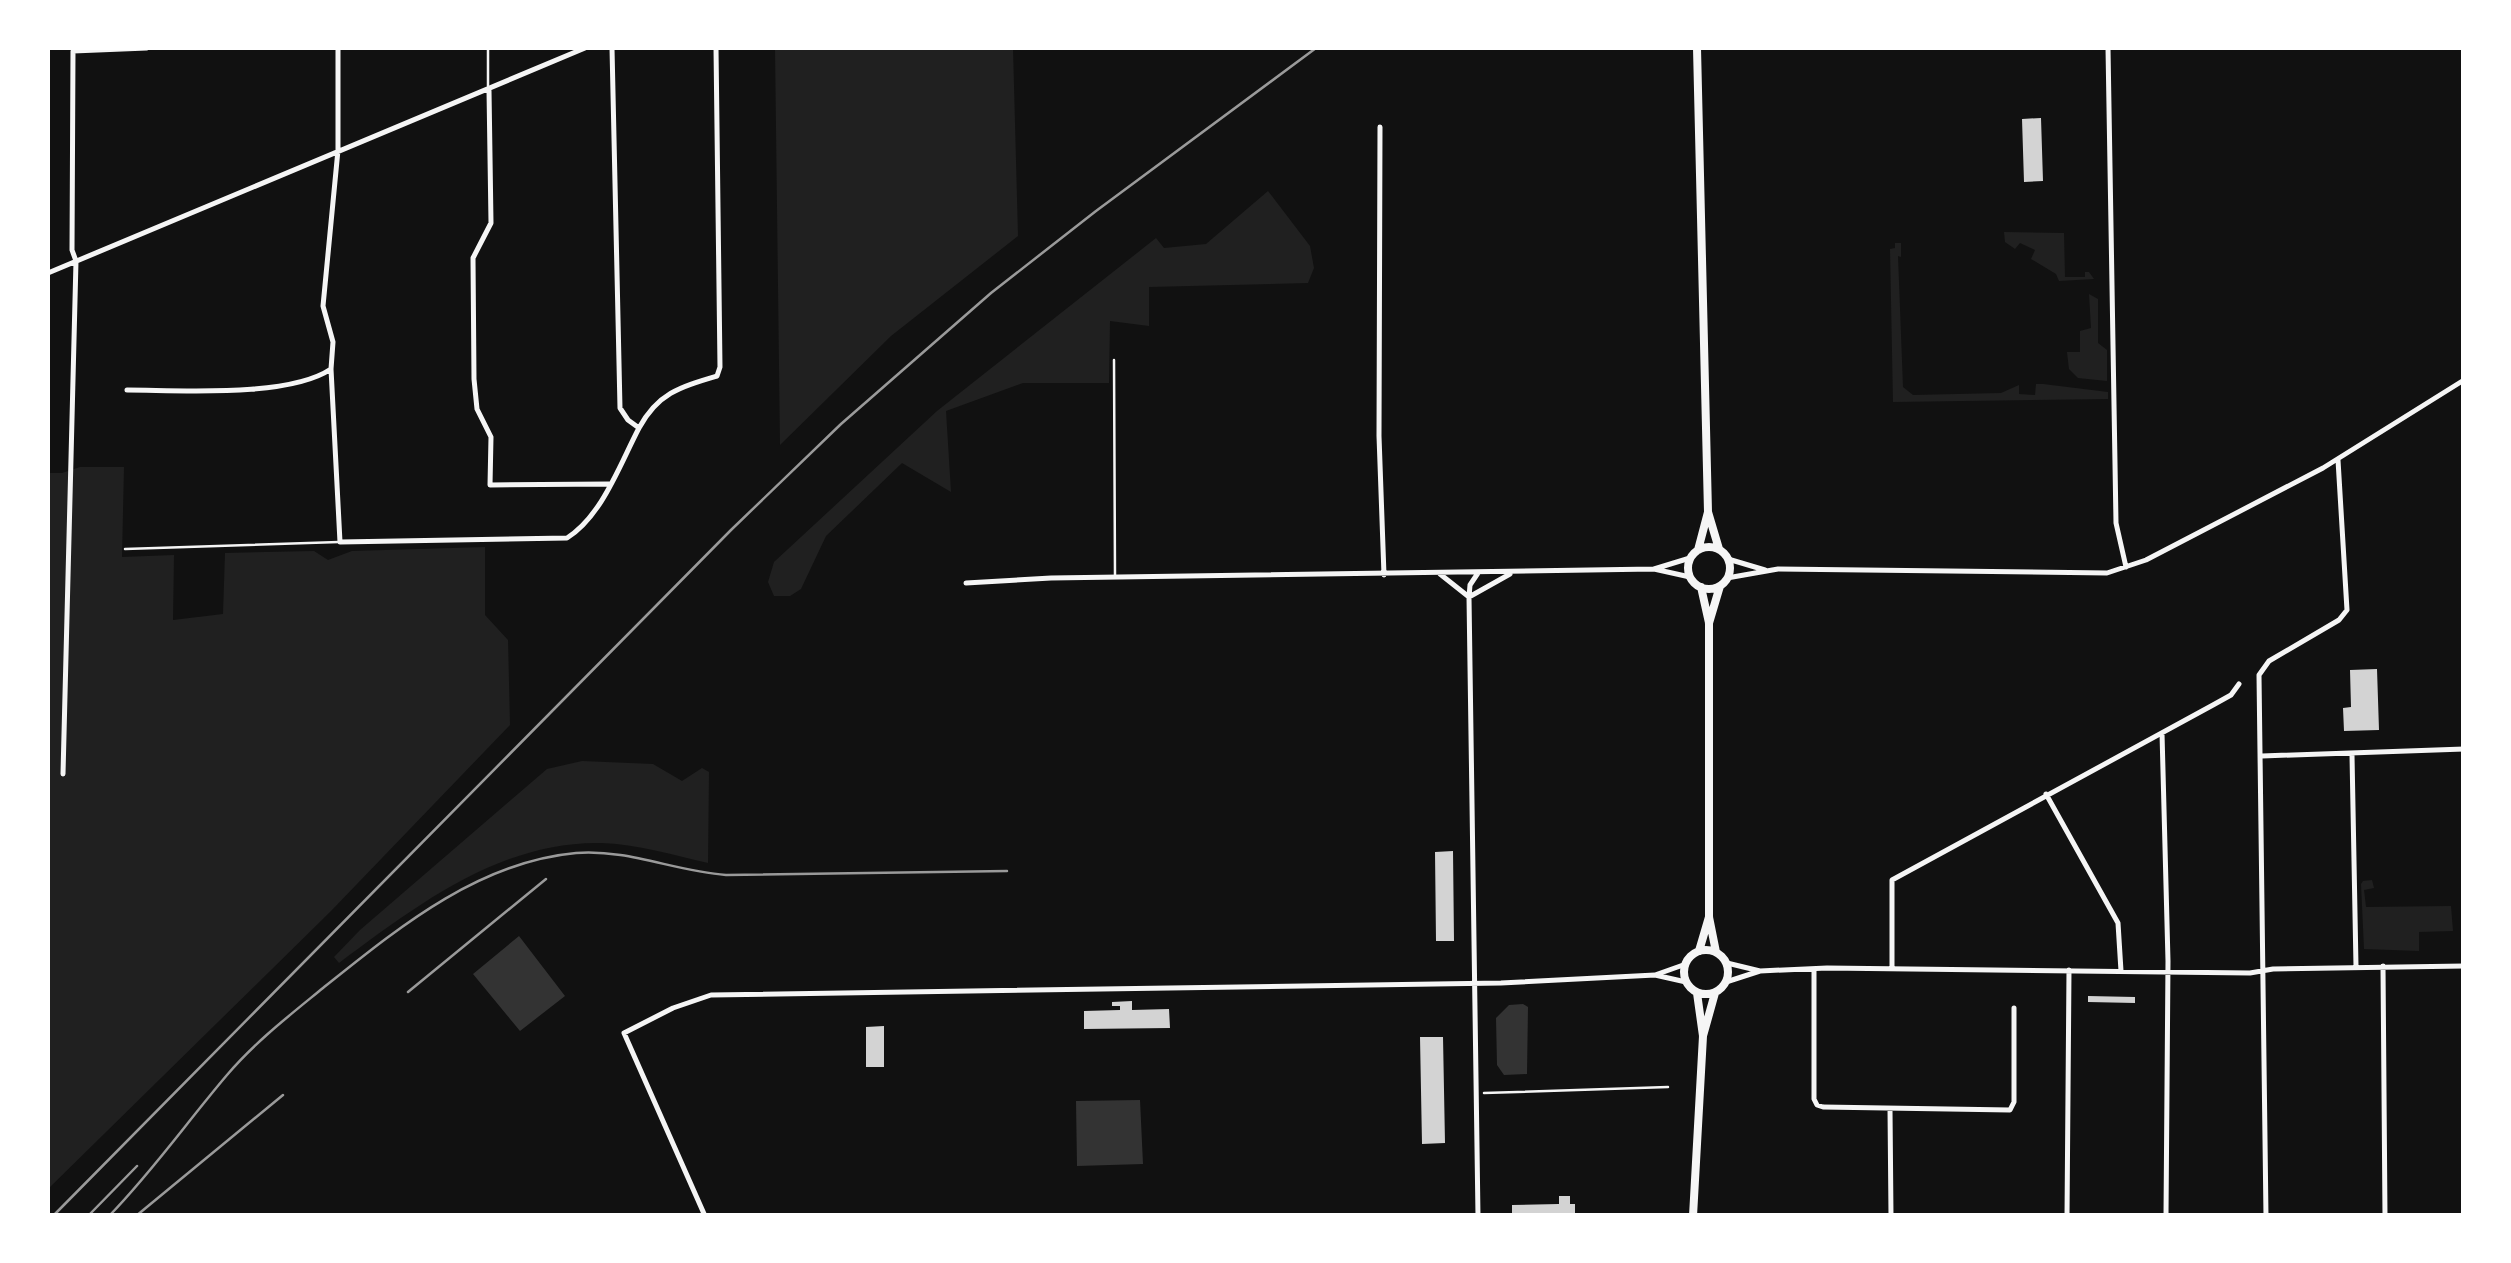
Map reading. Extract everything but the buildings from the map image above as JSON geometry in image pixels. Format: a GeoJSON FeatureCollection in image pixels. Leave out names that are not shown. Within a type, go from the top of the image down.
{"type":"FeatureCollection","features":[{"type":"Feature","properties":{"kind":"street"},"geometry":{"type":"LineString","coordinates":[[63,774],[76,261],[72,250],[73,51],[147,48]]}},
{"type":"Feature","properties":{"kind":"street"},"geometry":{"type":"LineString","coordinates":[[338,48],[338,150],[322,306],[333,342],[330,370],[340,542],[567,538],[588,520],[657,401],[717,376],[720,367],[716,48]]}},
{"type":"Feature","properties":{"kind":"street"},"geometry":{"type":"LineString","coordinates":[[48,272],[586,48]]}},
{"type":"Feature","properties":{"kind":"street"},"geometry":{"type":"LineString","coordinates":[[612,48],[620,408],[639,428]]}},
{"type":"Feature","properties":{"kind":"street"},"geometry":{"type":"LineString","coordinates":[[1697,48],[1708,512],[1719,549],[1728,558],[1764,570]]}},
{"type":"Feature","properties":{"kind":"street"},"geometry":{"type":"LineString","coordinates":[[2108,48],[2116,523],[2126,567]]}},
{"type":"Feature","properties":{"kind":"street"},"geometry":{"type":"LineString","coordinates":[[489,89],[491,223],[473,258],[474,379],[477,409],[491,436],[490,485],[609,484]]}},
{"type":"Feature","properties":{"kind":"street"},"geometry":{"type":"LineString","coordinates":[[1380,126],[1379,436],[1384,575]]}},
{"type":"Feature","properties":{"kind":"street"},"geometry":{"type":"LineString","coordinates":[[127,390],[270,386],[315,379],[330,370]]}},
{"type":"Feature","properties":{"kind":"street"},"geometry":{"type":"LineString","coordinates":[[1709,623],[1720,586],[1728,578],[1764,570],[2108,574],[2146,560],[2338,460],[2464,380]]}},
{"type":"Feature","properties":{"kind":"street"},"geometry":{"type":"LineString","coordinates":[[2266,1216],[2261,668],[2340,620],[2347,610],[2338,460]]}},
{"type":"Feature","properties":{"kind":"street"},"geometry":{"type":"LineString","coordinates":[[1698,550],[1708,512]]}},
{"type":"Feature","properties":{"kind":"street"},"geometry":{"type":"LineString","coordinates":[[1654,569],[1690,558],[1698,550],[1719,549]]}},
{"type":"Feature","properties":{"kind":"street"},"geometry":{"type":"LineString","coordinates":[[1690,558],[1690,577]]}},
{"type":"Feature","properties":{"kind":"street"},"geometry":{"type":"LineString","coordinates":[[1728,558],[1728,578]]}},
{"type":"Feature","properties":{"kind":"street"},"geometry":{"type":"LineString","coordinates":[[966,583],[1654,569],[1690,577],[1701,588],[1709,623],[1709,917],[1716,952],[1726,963],[1760,971],[1892,968],[2167,972],[2464,966]]}},
{"type":"Feature","properties":{"kind":"street"},"geometry":{"type":"LineString","coordinates":[[1478,573],[1470,585],[1469,597],[1478,1216]]}},
{"type":"Feature","properties":{"kind":"street"},"geometry":{"type":"LineString","coordinates":[[1469,597],[1513,573]]}},
{"type":"Feature","properties":{"kind":"street"},"geometry":{"type":"LineString","coordinates":[[1440,574],[1469,597]]}},
{"type":"Feature","properties":{"kind":"street"},"geometry":{"type":"LineString","coordinates":[[1701,588],[1720,586]]}},
{"type":"Feature","properties":{"kind":"street"},"geometry":{"type":"LineString","coordinates":[[1892,968],[1892,880],[2231,695],[2239,684]]}},
{"type":"Feature","properties":{"kind":"street"},"geometry":{"type":"LineString","coordinates":[[2162,733],[2167,972],[2166,1216]]}},
{"type":"Feature","properties":{"kind":"street"},"geometry":{"type":"LineString","coordinates":[[2260,756],[2464,749]]}},
{"type":"Feature","properties":{"kind":"street"},"geometry":{"type":"LineString","coordinates":[[2352,755],[2356,966]]}},
{"type":"Feature","properties":{"kind":"street"},"geometry":{"type":"LineString","coordinates":[[2046,794],[2118,922],[2121,972]]}},
{"type":"Feature","properties":{"kind":"street"},"geometry":{"type":"LineString","coordinates":[[1654,975],[1686,964],[1698,952],[1709,917]]}},
{"type":"Feature","properties":{"kind":"street"},"geometry":{"type":"LineString","coordinates":[[1698,952],[1716,952]]}},
{"type":"Feature","properties":{"kind":"street"},"geometry":{"type":"LineString","coordinates":[[1726,963],[1726,982]]}},
{"type":"Feature","properties":{"kind":"street"},"geometry":{"type":"LineString","coordinates":[[1686,964],[1686,982]]}},
{"type":"Feature","properties":{"kind":"street"},"geometry":{"type":"LineString","coordinates":[[2383,966],[2385,1216]]}},
{"type":"Feature","properties":{"kind":"street"},"geometry":{"type":"LineString","coordinates":[[1814,969],[1817,1105],[2010,1110],[2014,1102],[2014,1008]]}},
{"type":"Feature","properties":{"kind":"street"},"geometry":{"type":"LineString","coordinates":[[2067,1216],[2069,970]]}},
{"type":"Feature","properties":{"kind":"street"},"geometry":{"type":"LineString","coordinates":[[1693,1216],[1703,1036],[1715,993],[1726,982],[1760,971]]}},
{"type":"Feature","properties":{"kind":"street"},"geometry":{"type":"LineString","coordinates":[[705,1216],[624,1033],[696,998],[722,993],[1473,983],[1654,975],[1686,982],[1696,993],[1703,1036]]}},
{"type":"Feature","properties":{"kind":"street"},"geometry":{"type":"LineString","coordinates":[[1696,993],[1715,993]]}},
{"type":"Feature","properties":{"kind":"street"},"geometry":{"type":"LineString","coordinates":[[1890,1108],[1891,1216]]}},
{"type":"Feature","properties":{"kind":"lane"},"geometry":{"type":"LineString","coordinates":[[488,48],[489,89]]}},
{"type":"Feature","properties":{"kind":"lane"},"geometry":{"type":"LineString","coordinates":[[1114,360],[1115,578]]}},
{"type":"Feature","properties":{"kind":"lane"},"geometry":{"type":"LineString","coordinates":[[126,549],[340,542]]}},
{"type":"Feature","properties":{"kind":"path"},"geometry":{"type":"LineString","coordinates":[[1475,1094],[1668,1086]]}},
{"type":"Feature","properties":{"kind":"shaded area"},"geometry":{"type":"Polygon","coordinates":[[[775,48],[1013,48],[1018,236],[891,336],[780,445],[775,48]]]}},
{"type":"Feature","properties":{"kind":"shaded area"},"geometry":{"type":"Polygon","coordinates":[[[1268,191],[1310,246],[1314,268],[1308,283],[1149,287],[1149,326],[1110,321],[1109,383],[1023,383],[946,411],[951,492],[902,463],[826,536],[801,589],[790,596],[774,596],[768,582],[774,562],[937,411],[1156,238],[1164,248],[1206,244],[1268,191]]]}},
{"type":"Feature","properties":{"kind":"shaded area"},"geometry":{"type":"Polygon","coordinates":[[[2004,232],[2064,233],[2065,277],[2085,277],[2085,272],[2089,272],[2094,279],[2059,281],[2056,274],[2031,259],[2035,250],[2020,243],[2015,249],[2005,242],[2004,232]]]}},
{"type":"Feature","properties":{"kind":"shaded area"},"geometry":{"type":"Polygon","coordinates":[[[1895,243],[1901,243],[1901,257],[1898,256],[1903,387],[1913,395],[2001,393],[2019,385],[2019,394],[2035,395],[2036,384],[2043,384],[2108,392],[2108,399],[1893,402],[1890,249],[1895,248],[1895,243]]]}},
{"type":"Feature","properties":{"kind":"shaded area"},"geometry":{"type":"Polygon","coordinates":[[[2089,294],[2098,299],[2098,343],[2107,350],[2107,381],[2078,378],[2069,369],[2067,352],[2080,352],[2080,331],[2091,328],[2089,294]]]}},
{"type":"Feature","properties":{"kind":"shaded area"},"geometry":{"type":"Polygon","coordinates":[[[80,467],[124,467],[122,557],[174,555],[173,620],[223,614],[225,553],[314,551],[328,560],[352,551],[485,547],[485,615],[508,640],[510,725],[331,911],[48,1189],[48,473],[80,467]]]}},
{"type":"Feature","properties":{"kind":"shaded area"},"geometry":{"type":"Polygon","coordinates":[[[582,761],[653,764],[682,781],[702,768],[709,772],[708,863],[601,843],[564,845],[528,853],[494,865],[429,899],[339,963],[334,957],[360,930],[547,769],[582,761]]]}},
{"type":"Feature","properties":{"kind":"shaded area"},"geometry":{"type":"Polygon","coordinates":[[[2372,880],[2374,888],[2364,890],[2366,907],[2451,906],[2453,931],[2419,932],[2419,951],[2364,949],[2361,884],[2372,880]]]}},
{"type":"Feature","properties":{"kind":"shaded area"},"geometry":{"type":"Polygon","coordinates":[[[519,936],[565,996],[520,1031],[473,974],[519,936]]]}},
{"type":"Feature","properties":{"kind":"shaded area"},"geometry":{"type":"Polygon","coordinates":[[[1509,1005],[1528,1007],[1527,1074],[1504,1075],[1497,1065],[1496,1018],[1509,1005]]]}},
{"type":"Feature","properties":{"kind":"shaded area"},"geometry":{"type":"Polygon","coordinates":[[[1140,1100],[1143,1164],[1077,1166],[1076,1101],[1140,1100]]]}},
{"type":"Feature","properties":{"kind":"railway"},"geometry":{"type":"LineString","coordinates":[[53,1216],[731,530],[841,424],[991,293],[1316,48]]}},
{"type":"Feature","properties":{"kind":"railway"},"geometry":{"type":"LineString","coordinates":[[109,1216],[227,1075],[273,1029],[409,922],[472,884],[505,870],[540,859],[595,853],[726,875],[1007,871]]}},
{"type":"Feature","properties":{"kind":"railway"},"geometry":{"type":"LineString","coordinates":[[408,992],[546,879]]}},
{"type":"Feature","properties":{"kind":"railway"},"geometry":{"type":"LineString","coordinates":[[136,1216],[283,1095]]}},
{"type":"Feature","properties":{"kind":"railway"},"geometry":{"type":"LineString","coordinates":[[88,1216],[137,1166]]}}]}
